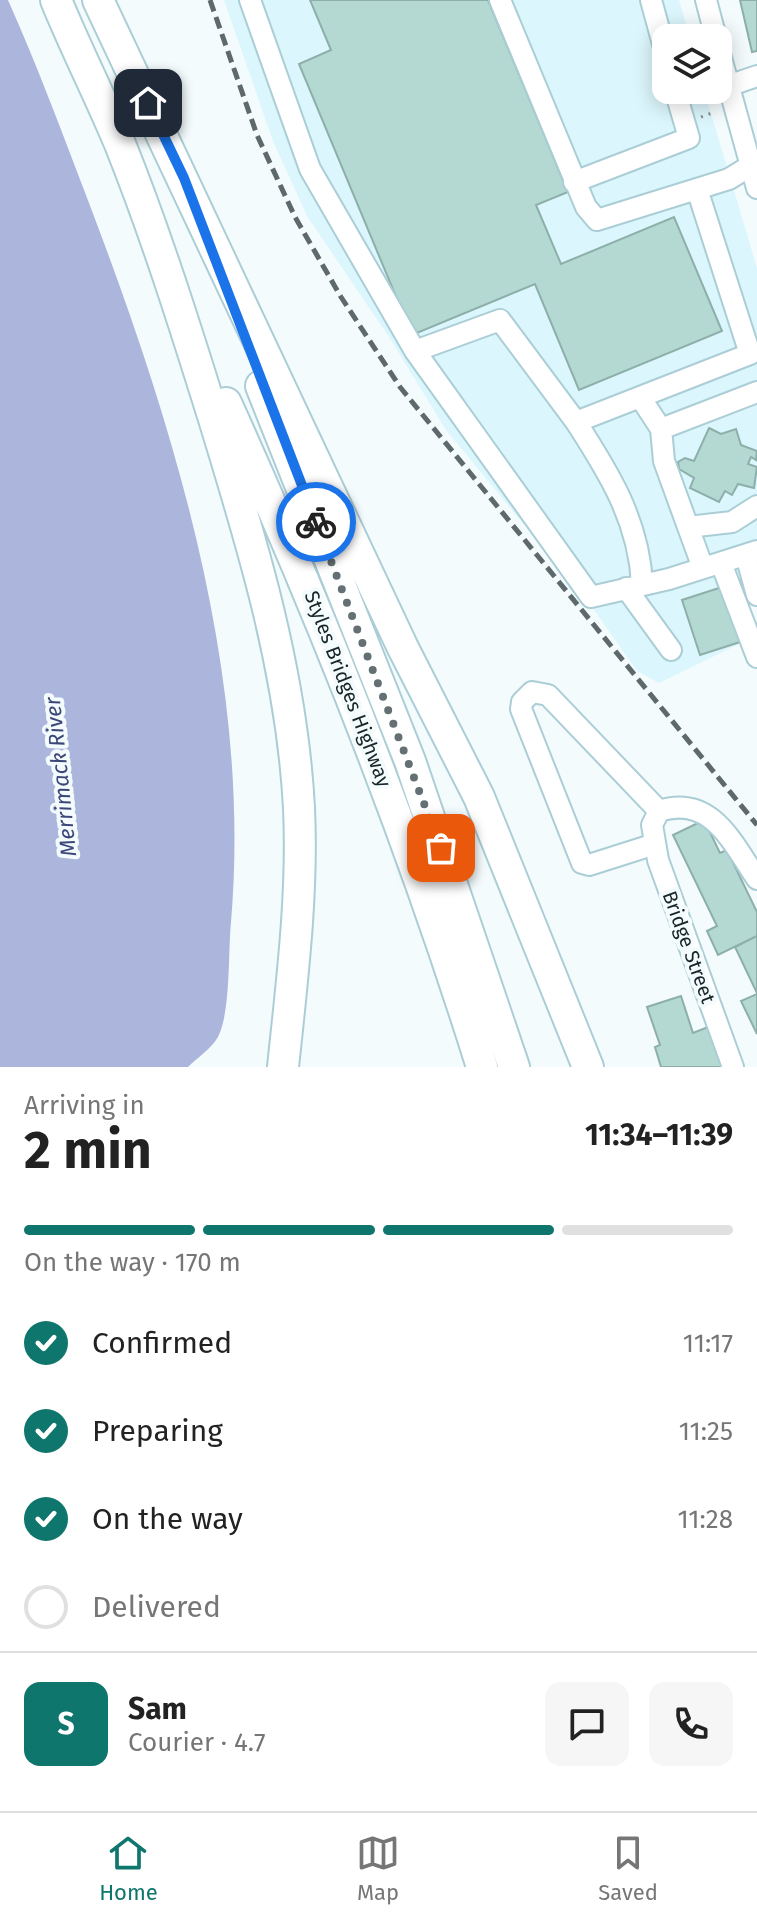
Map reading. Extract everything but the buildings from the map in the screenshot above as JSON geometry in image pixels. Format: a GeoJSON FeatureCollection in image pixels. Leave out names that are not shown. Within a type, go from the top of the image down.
{"type":"FeatureCollection","features":[{"type":"Feature","properties":{"kind":"highway"},"geometry":{"type":"LineString","coordinates":[[56,0],[119,143],[170,278],[245,520],[272,621],[291,724],[299,807],[300,880],[283,1067]]}},
{"type":"Feature","properties":{"kind":"highway"},"geometry":{"type":"LineString","coordinates":[[98,0],[403,648],[479,797],[588,1067]]}},
{"type":"Feature","properties":{"kind":"highway","name":"Styles Bridges Highway"},"geometry":{"type":"LineString","coordinates":[[184,178],[270,408],[410,761],[514,1067]]}},
{"type":"Feature","properties":{"kind":"highway","name":"Styles Bridges Highway"},"geometry":{"type":"LineString","coordinates":[[170,278],[307,584],[354,700],[398,817],[482,1067]]}},
{"type":"Feature","properties":{"kind":"street"},"geometry":{"type":"LineString","coordinates":[[250,0],[310,169],[415,351],[591,597],[752,553],[757,595]]}},
{"type":"Feature","properties":{"kind":"street"},"geometry":{"type":"LineString","coordinates":[[500,0],[574,182],[586,207],[597,220],[729,179],[750,166]]}},
{"type":"Feature","properties":{"kind":"street"},"geometry":{"type":"LineString","coordinates":[[651,0],[658,24]]}},
{"type":"Feature","properties":{"kind":"street"},"geometry":{"type":"LineString","coordinates":[[706,0],[712,24]]}},
{"type":"Feature","properties":{"kind":"street"},"geometry":{"type":"LineString","coordinates":[[732,85],[757,76]]}},
{"type":"Feature","properties":{"kind":"street"},"geometry":{"type":"LineString","coordinates":[[732,101],[757,188]]}},
{"type":"Feature","properties":{"kind":"street"},"geometry":{"type":"LineString","coordinates":[[574,182],[689,138],[679,104]]}},
{"type":"Feature","properties":{"kind":"street"},"geometry":{"type":"LineString","coordinates":[[576,422],[750,354],[697,189]]}},
{"type":"Feature","properties":{"kind":"street"},"geometry":{"type":"LineString","coordinates":[[415,351],[500,320],[576,422],[621,496],[637,540],[634,586],[671,650]]}},
{"type":"Feature","properties":{"kind":"street"},"geometry":{"type":"LineString","coordinates":[[661,429],[757,392]]}},
{"type":"Feature","properties":{"kind":"street"},"geometry":{"type":"LineString","coordinates":[[640,397],[661,429],[664,461],[688,527],[712,566],[757,656]]}},
{"type":"Feature","properties":{"kind":"street"},"geometry":{"type":"LineString","coordinates":[[688,527],[732,522],[757,506]]}},
{"type":"Feature","properties":{"kind":"street"},"geometry":{"type":"LineString","coordinates":[[655,826],[548,695],[532,692],[522,702],[521,709],[582,863],[589,865],[655,826],[677,805],[703,811],[728,836],[757,879]]}},
{"type":"Feature","properties":{"kind":"street","name":"Bridge Street"},"geometry":{"type":"LineString","coordinates":[[655,826],[678,919],[733,1067]]}},
{"type":"Feature","properties":{"kind":"shaded area"},"geometry":{"type":"Polygon","coordinates":[[[224,0],[679,0],[686,24],[652,24],[652,104],[708,104],[757,268],[757,567],[722,579],[743,642],[659,683],[637,671],[592,607],[446,430],[391,340],[307,216],[273,141],[224,0]]]}},
{"type":"Feature","properties":{"kind":"water","name":"Merrimack River"},"geometry":{"type":"Polygon","coordinates":[[[0,0],[8,0],[40,76],[121,289],[177,465],[200,555],[218,646],[230,738],[234,830],[228,981],[225,1012],[218,1037],[188,1067],[0,1067],[0,0]]]}},
{"type":"Feature","properties":{"kind":"railway"},"geometry":{"type":"LineString","coordinates":[[210,0],[257,135],[295,217],[341,297],[400,387],[757,825]]}},
{"type":"Feature","properties":{"kind":"way so far"},"geometry":{"type":"LineString","coordinates":[[316,522],[441,848]]}},
{"type":"Feature","properties":{"kind":"route"},"geometry":{"type":"LineString","coordinates":[[148,103],[184,178],[316,522]]}}]}
